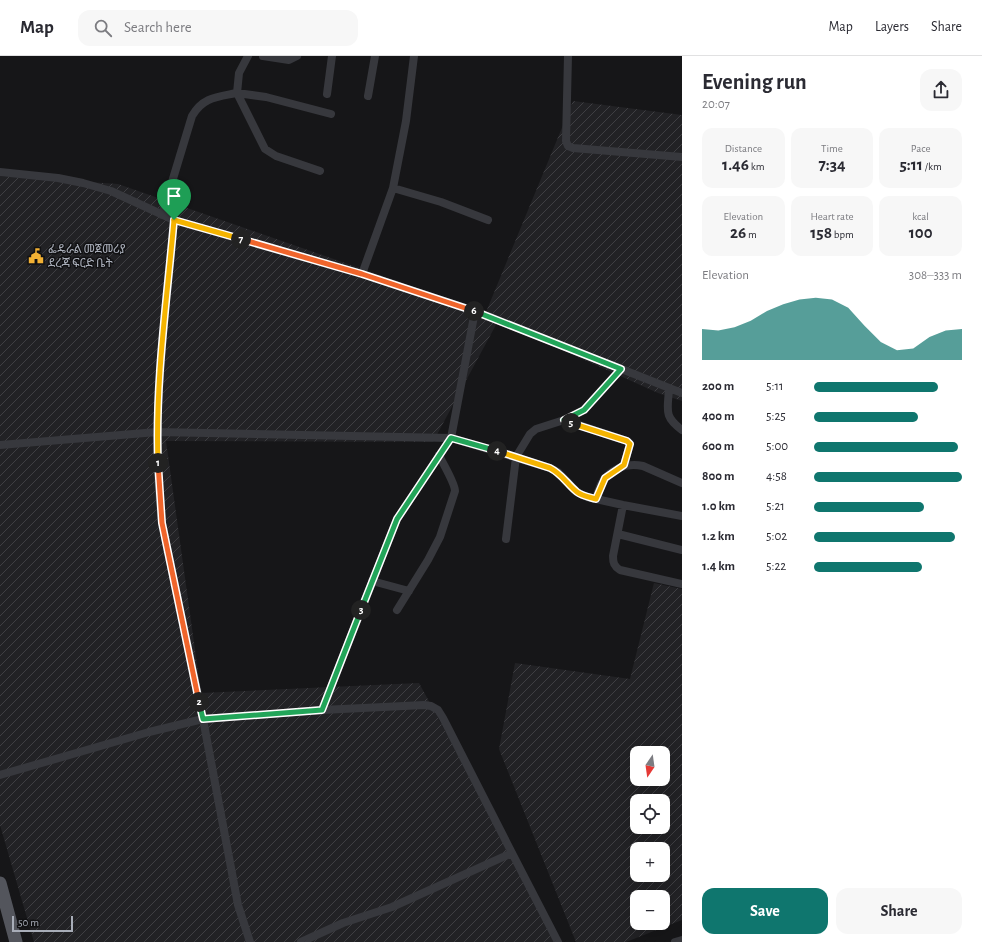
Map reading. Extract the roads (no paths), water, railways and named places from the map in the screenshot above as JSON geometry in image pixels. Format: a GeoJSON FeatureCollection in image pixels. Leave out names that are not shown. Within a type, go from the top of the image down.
{"type":"FeatureCollection","features":[{"type":"Feature","properties":{"kind":"main road"},"geometry":{"type":"LineString","coordinates":[[0,883],[16,942]]}},
{"type":"Feature","properties":{"kind":"street"},"geometry":{"type":"LineString","coordinates":[[248,56],[239,72],[237,93],[265,149],[276,156],[320,171]]}},
{"type":"Feature","properties":{"kind":"street"},"geometry":{"type":"LineString","coordinates":[[263,56],[289,60],[296,56]]}},
{"type":"Feature","properties":{"kind":"street"},"geometry":{"type":"LineString","coordinates":[[327,94],[332,56]]}},
{"type":"Feature","properties":{"kind":"street"},"geometry":{"type":"LineString","coordinates":[[368,96],[375,56]]}},
{"type":"Feature","properties":{"kind":"street"},"geometry":{"type":"LineString","coordinates":[[362,274],[393,188],[406,121],[414,56]]}},
{"type":"Feature","properties":{"kind":"street"},"geometry":{"type":"LineString","coordinates":[[568,56],[566,141],[568,146],[573,148],[682,157]]}},
{"type":"Feature","properties":{"kind":"street"},"geometry":{"type":"LineString","coordinates":[[162,215],[192,116],[202,102],[237,93],[266,97],[331,114]]}},
{"type":"Feature","properties":{"kind":"street"},"geometry":{"type":"LineString","coordinates":[[0,172],[58,178],[111,191],[174,220],[362,274],[475,311],[682,393]]}},
{"type":"Feature","properties":{"kind":"street"},"geometry":{"type":"LineString","coordinates":[[393,188],[441,202],[488,220]]}},
{"type":"Feature","properties":{"kind":"street"},"geometry":{"type":"LineString","coordinates":[[174,220],[159,386],[157,432],[160,508],[203,719],[238,905],[250,942]]}},
{"type":"Feature","properties":{"kind":"street"},"geometry":{"type":"LineString","coordinates":[[322,710],[397,519],[451,438],[475,311]]}},
{"type":"Feature","properties":{"kind":"street"},"geometry":{"type":"LineString","coordinates":[[506,539],[516,457],[530,434],[536,428],[564,420],[584,410],[621,369]]}},
{"type":"Feature","properties":{"kind":"street"},"geometry":{"type":"LineString","coordinates":[[670,388],[667,413],[669,419],[682,430]]}},
{"type":"Feature","properties":{"kind":"street"},"geometry":{"type":"LineString","coordinates":[[564,420],[627,441],[630,444],[630,448],[624,465]]}},
{"type":"Feature","properties":{"kind":"street"},"geometry":{"type":"LineString","coordinates":[[0,445],[157,432],[451,438],[550,468],[558,472],[577,492],[587,497],[682,516]]}},
{"type":"Feature","properties":{"kind":"street"},"geometry":{"type":"LineString","coordinates":[[397,610],[428,560],[440,536],[455,491],[455,485],[439,455]]}},
{"type":"Feature","properties":{"kind":"street"},"geometry":{"type":"LineString","coordinates":[[596,499],[605,478],[624,465],[643,466],[682,483]]}},
{"type":"Feature","properties":{"kind":"street"},"geometry":{"type":"LineString","coordinates":[[623,505],[613,556],[613,562],[616,567],[620,570],[682,584]]}},
{"type":"Feature","properties":{"kind":"street"},"geometry":{"type":"LineString","coordinates":[[618,534],[682,550]]}},
{"type":"Feature","properties":{"kind":"street"},"geometry":{"type":"LineString","coordinates":[[372,581],[409,591]]}},
{"type":"Feature","properties":{"kind":"street"},"geometry":{"type":"LineString","coordinates":[[0,775],[149,732],[203,719],[322,710],[424,705],[431,706],[438,710],[443,718],[558,942]]}},
{"type":"Feature","properties":{"kind":"street"},"geometry":{"type":"LineString","coordinates":[[301,942],[343,923],[392,907],[512,854]]}},
{"type":"Feature","properties":{"kind":"street"},"geometry":{"type":"LineString","coordinates":[[675,942],[682,940]]}},
{"type":"Feature","properties":{"kind":"place","name":"ፌዴራል መጀመሪያ ደረጃ ፍርድ ቤት"},"geometry":{"type":"Point","coordinates":[36,256]}}]}
